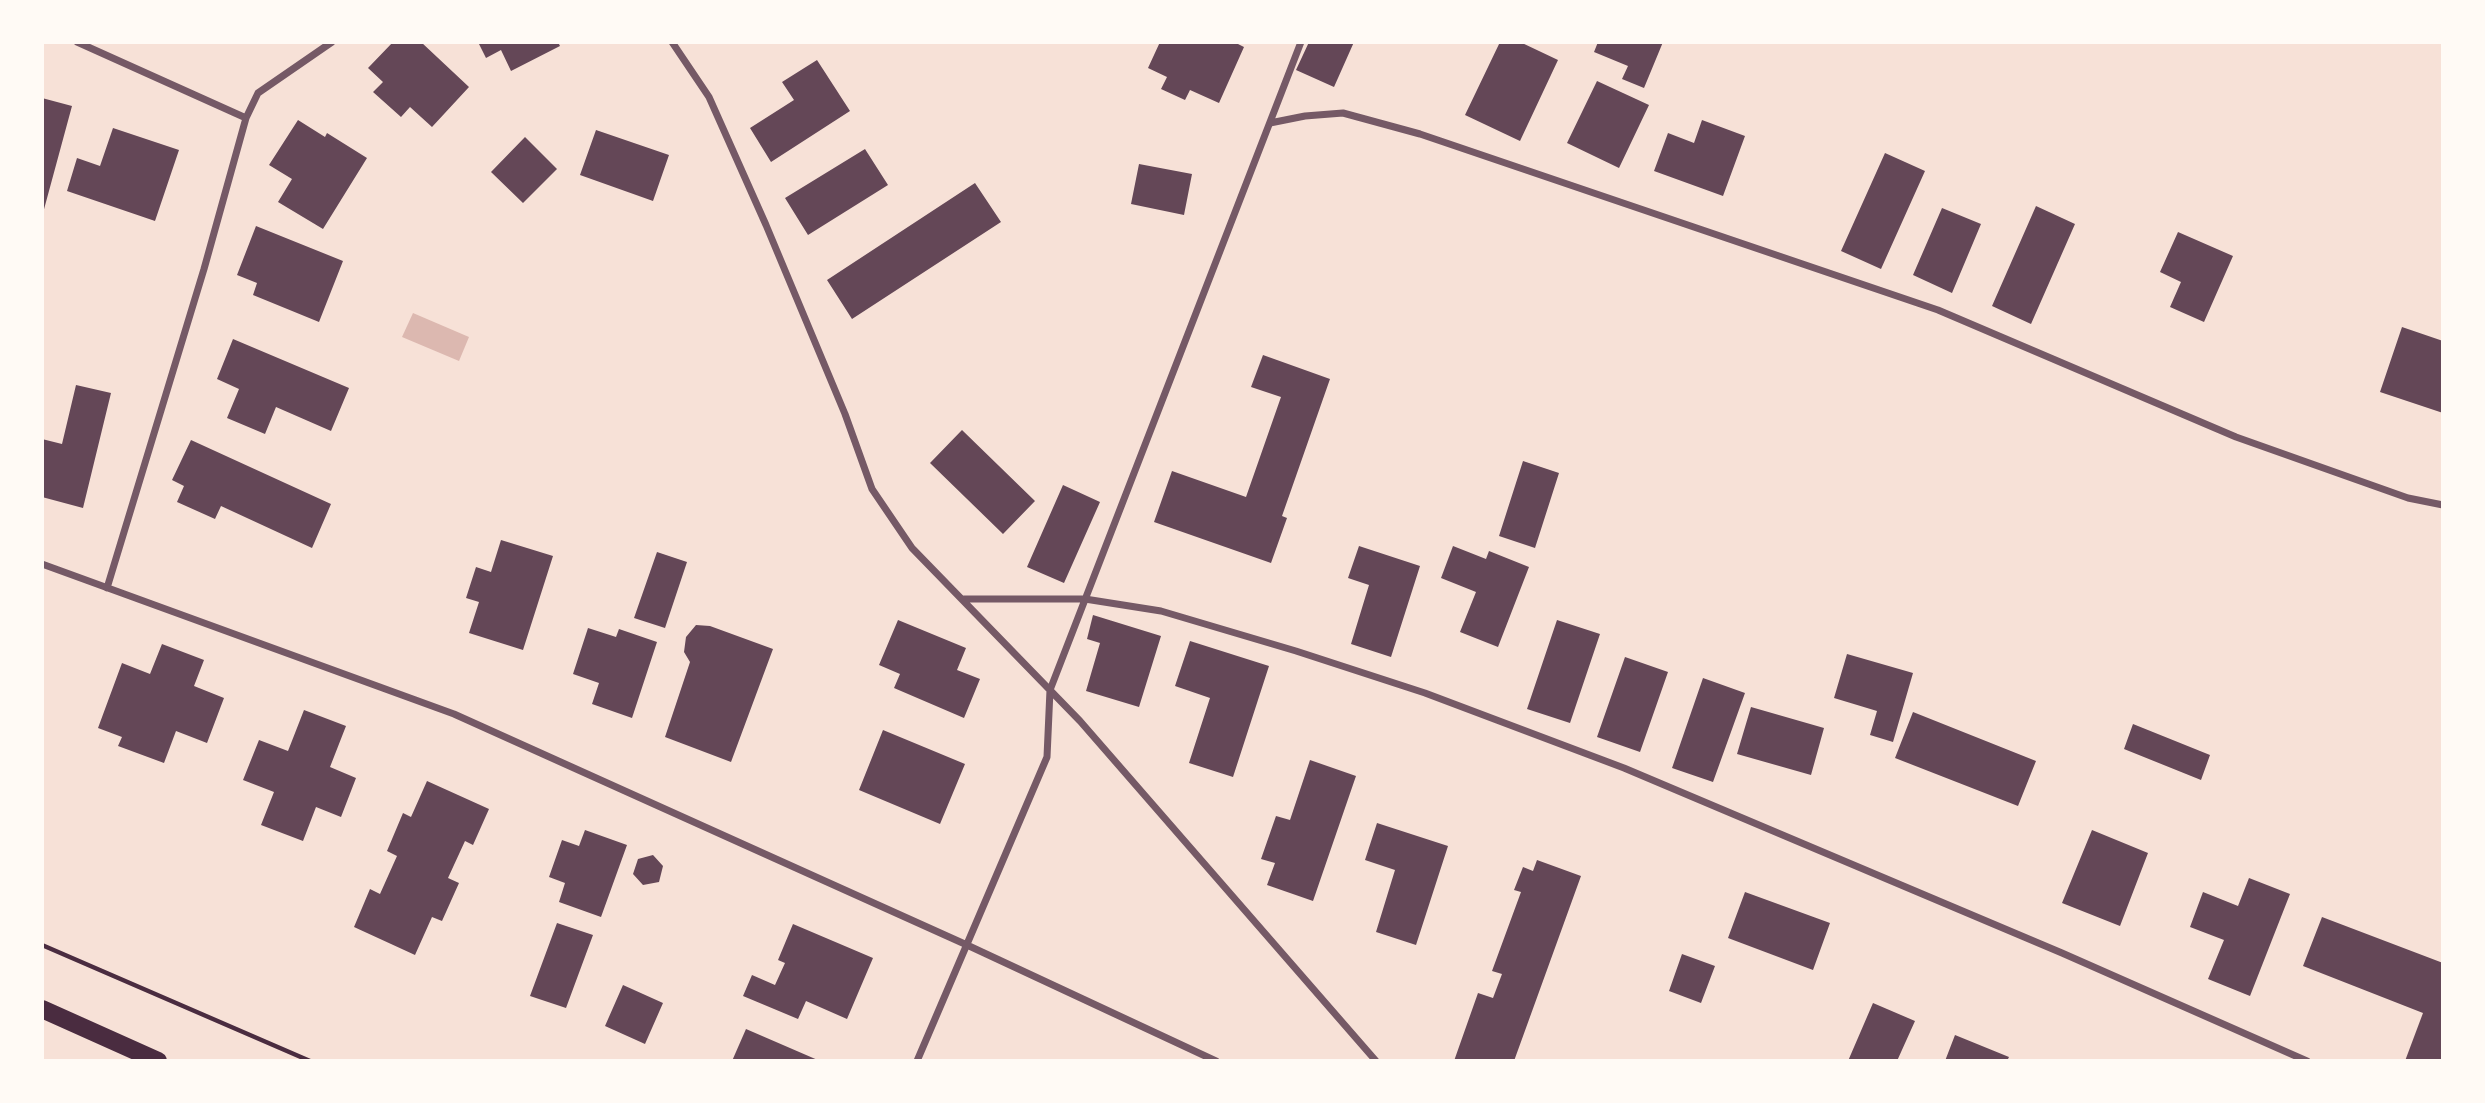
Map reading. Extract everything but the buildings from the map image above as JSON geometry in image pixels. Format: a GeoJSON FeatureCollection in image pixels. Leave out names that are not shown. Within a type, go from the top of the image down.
{"type":"FeatureCollection","features":[{"type":"Feature","properties":{"kind":"main road"},"geometry":{"type":"LineString","coordinates":[[42,1009],[158,1061]]}},
{"type":"Feature","properties":{"kind":"street"},"geometry":{"type":"LineString","coordinates":[[77,42],[246,118]]}},
{"type":"Feature","properties":{"kind":"street"},"geometry":{"type":"LineString","coordinates":[[107,588],[204,269],[246,118],[258,93],[332,42]]}},
{"type":"Feature","properties":{"kind":"street"},"geometry":{"type":"LineString","coordinates":[[673,42],[709,97],[766,225],[845,414],[872,489],[912,548],[1080,721],[1376,1061]]}},
{"type":"Feature","properties":{"kind":"street"},"geometry":{"type":"LineString","coordinates":[[917,1061],[1047,757],[1050,690],[1301,42]]}},
{"type":"Feature","properties":{"kind":"street"},"geometry":{"type":"LineString","coordinates":[[1270,123],[1305,116],[1343,113],[1420,134],[1938,310],[2236,437],[2408,498],[2443,505]]}},
{"type":"Feature","properties":{"kind":"street"},"geometry":{"type":"LineString","coordinates":[[42,564],[454,714],[967,945],[1216,1061]]}},
{"type":"Feature","properties":{"kind":"street"},"geometry":{"type":"LineString","coordinates":[[964,599],[1085,599],[1161,611],[1425,693],[1611,763],[2062,953],[2307,1061]]}},
{"type":"Feature","properties":{"kind":"path"},"geometry":{"type":"LineString","coordinates":[[42,945],[310,1061]]}},
{"type":"Feature","properties":{"kind":"shaded area"},"geometry":{"type":"Polygon","coordinates":[[[413,313],[469,337],[459,361],[402,337],[413,313]]]}}]}
